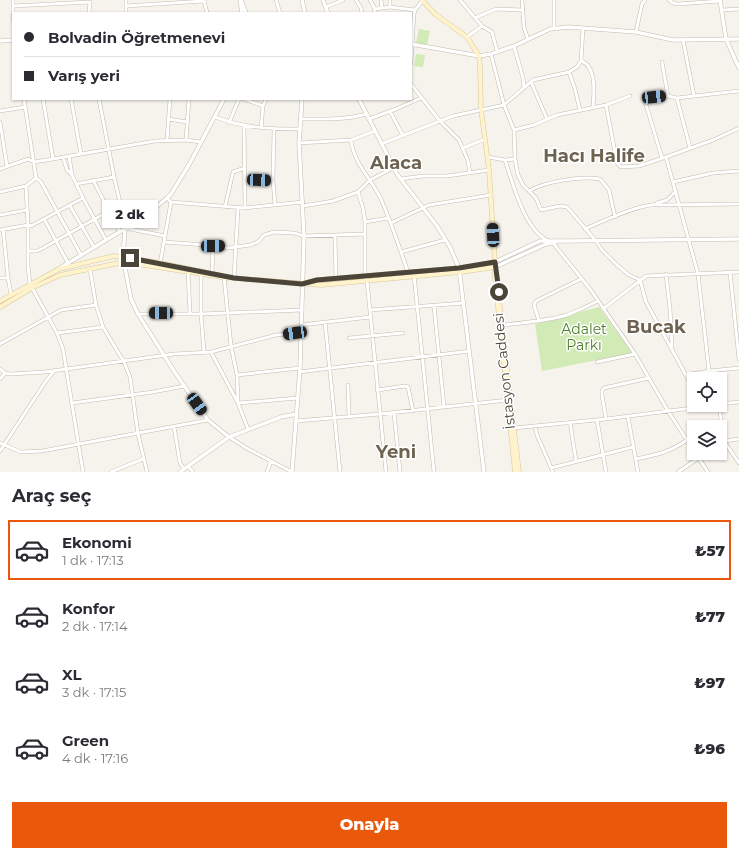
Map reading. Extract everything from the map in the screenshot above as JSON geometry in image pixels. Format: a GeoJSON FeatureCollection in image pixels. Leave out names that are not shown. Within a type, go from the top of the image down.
{"type":"FeatureCollection","features":[{"type":"Feature","properties":{"kind":"main road"},"geometry":{"type":"LineString","coordinates":[[423,0],[436,14],[467,37],[479,56]]}},
{"type":"Feature","properties":{"kind":"main road","name":"İstasyon Caddesi"},"geometry":{"type":"LineString","coordinates":[[479,56],[480,109],[488,157],[491,195],[495,264],[494,278],[515,472]]}},
{"type":"Feature","properties":{"kind":"main road"},"geometry":{"type":"LineString","coordinates":[[0,301],[59,269],[114,256],[201,275],[321,285],[414,277],[495,264],[508,400],[514,428],[519,472]]}},
{"type":"Feature","properties":{"kind":"main road"},"geometry":{"type":"LineString","coordinates":[[0,307],[32,288],[60,275],[124,262],[159,265],[212,273],[224,277]]}},
{"type":"Feature","properties":{"kind":"main road"},"geometry":{"type":"LineString","coordinates":[[302,284],[317,280],[408,272],[460,270]]}},
{"type":"Feature","properties":{"kind":"street"},"geometry":{"type":"LineString","coordinates":[[13,0],[13,12]]}},
{"type":"Feature","properties":{"kind":"street"},"geometry":{"type":"LineString","coordinates":[[126,0],[126,12]]}},
{"type":"Feature","properties":{"kind":"street"},"geometry":{"type":"LineString","coordinates":[[126,6],[204,0],[207,12]]}},
{"type":"Feature","properties":{"kind":"street"},"geometry":{"type":"LineString","coordinates":[[240,0],[242,12]]}},
{"type":"Feature","properties":{"kind":"street"},"geometry":{"type":"LineString","coordinates":[[240,0],[246,12]]}},
{"type":"Feature","properties":{"kind":"street"},"geometry":{"type":"LineString","coordinates":[[276,0],[280,12]]}},
{"type":"Feature","properties":{"kind":"street"},"geometry":{"type":"LineString","coordinates":[[302,0],[305,12]]}},
{"type":"Feature","properties":{"kind":"street"},"geometry":{"type":"LineString","coordinates":[[323,0],[328,12]]}},
{"type":"Feature","properties":{"kind":"street"},"geometry":{"type":"LineString","coordinates":[[326,7],[343,0]]}},
{"type":"Feature","properties":{"kind":"street"},"geometry":{"type":"LineString","coordinates":[[356,0],[362,8],[362,12]]}},
{"type":"Feature","properties":{"kind":"street"},"geometry":{"type":"LineString","coordinates":[[370,0],[375,11],[390,7],[415,10]]}},
{"type":"Feature","properties":{"kind":"street"},"geometry":{"type":"LineString","coordinates":[[381,0],[382,8]]}},
{"type":"Feature","properties":{"kind":"street"},"geometry":{"type":"LineString","coordinates":[[390,0],[390,7]]}},
{"type":"Feature","properties":{"kind":"street"},"geometry":{"type":"LineString","coordinates":[[423,0],[415,10],[412,26],[412,44],[479,56],[514,46],[554,28],[583,28],[636,32],[673,40],[739,39]]}},
{"type":"Feature","properties":{"kind":"street"},"geometry":{"type":"LineString","coordinates":[[460,0],[482,26],[492,32],[497,51]]}},
{"type":"Feature","properties":{"kind":"street"},"geometry":{"type":"LineString","coordinates":[[522,0],[524,28],[528,39]]}},
{"type":"Feature","properties":{"kind":"street"},"geometry":{"type":"LineString","coordinates":[[554,0],[554,28]]}},
{"type":"Feature","properties":{"kind":"street"},"geometry":{"type":"LineString","coordinates":[[636,32],[641,6],[645,0]]}},
{"type":"Feature","properties":{"kind":"street"},"geometry":{"type":"LineString","coordinates":[[670,0],[673,3],[678,4],[720,0],[726,39],[739,68]]}},
{"type":"Feature","properties":{"kind":"street"},"geometry":{"type":"LineString","coordinates":[[13,6],[90,1],[89,12]]}},
{"type":"Feature","properties":{"kind":"street"},"geometry":{"type":"LineString","coordinates":[[475,18],[496,9],[523,10]]}},
{"type":"Feature","properties":{"kind":"street"},"geometry":{"type":"LineString","coordinates":[[722,10],[739,9]]}},
{"type":"Feature","properties":{"kind":"street"},"geometry":{"type":"LineString","coordinates":[[467,37],[482,26]]}},
{"type":"Feature","properties":{"kind":"street"},"geometry":{"type":"LineString","coordinates":[[381,144],[453,116],[504,105],[533,80],[569,72],[577,67],[581,61],[583,28]]}},
{"type":"Feature","properties":{"kind":"street"},"geometry":{"type":"LineString","coordinates":[[0,41],[12,40]]}},
{"type":"Feature","properties":{"kind":"street"},"geometry":{"type":"LineString","coordinates":[[683,40],[694,96]]}},
{"type":"Feature","properties":{"kind":"street"},"geometry":{"type":"LineString","coordinates":[[514,46],[523,78],[524,88]]}},
{"type":"Feature","properties":{"kind":"street"},"geometry":{"type":"LineString","coordinates":[[490,54],[504,105],[514,130],[515,159],[520,181],[536,198],[541,210],[560,206],[567,207],[602,250],[629,275],[640,280]]}},
{"type":"Feature","properties":{"kind":"street"},"geometry":{"type":"LineString","coordinates":[[581,61],[585,62],[589,66],[593,77],[593,107]]}},
{"type":"Feature","properties":{"kind":"street"},"geometry":{"type":"LineString","coordinates":[[662,62],[668,96]]}},
{"type":"Feature","properties":{"kind":"street"},"geometry":{"type":"LineString","coordinates":[[569,72],[580,110]]}},
{"type":"Feature","properties":{"kind":"street"},"geometry":{"type":"LineString","coordinates":[[531,82],[547,119]]}},
{"type":"Feature","properties":{"kind":"street"},"geometry":{"type":"LineString","coordinates":[[412,85],[440,121],[459,140],[468,161],[470,174]]}},
{"type":"Feature","properties":{"kind":"street"},"geometry":{"type":"LineString","coordinates":[[709,371],[698,274],[678,205],[673,182],[644,98],[668,96],[677,98],[739,92]]}},
{"type":"Feature","properties":{"kind":"street"},"geometry":{"type":"LineString","coordinates":[[514,130],[534,125],[557,115],[593,107],[606,106],[630,96]]}},
{"type":"Feature","properties":{"kind":"street"},"geometry":{"type":"LineString","coordinates":[[369,119],[396,110],[421,98]]}},
{"type":"Feature","properties":{"kind":"street"},"geometry":{"type":"LineString","coordinates":[[677,98],[690,148]]}},
{"type":"Feature","properties":{"kind":"street"},"geometry":{"type":"LineString","coordinates":[[24,100],[36,178],[41,182],[81,255]]}},
{"type":"Feature","properties":{"kind":"street"},"geometry":{"type":"LineString","coordinates":[[43,100],[53,159]]}},
{"type":"Feature","properties":{"kind":"street"},"geometry":{"type":"LineString","coordinates":[[71,100],[81,154]]}},
{"type":"Feature","properties":{"kind":"street"},"geometry":{"type":"LineString","coordinates":[[100,100],[108,148],[125,222],[123,257],[131,299],[138,314],[184,386],[208,420],[248,450],[292,472],[300,370],[304,236],[299,144],[302,100]]}},
{"type":"Feature","properties":{"kind":"street"},"geometry":{"type":"LineString","coordinates":[[167,140],[170,100]]}},
{"type":"Feature","properties":{"kind":"street"},"geometry":{"type":"LineString","coordinates":[[186,140],[189,100]]}},
{"type":"Feature","properties":{"kind":"street"},"geometry":{"type":"LineString","coordinates":[[59,269],[144,217],[167,198],[174,189],[224,100]]}},
{"type":"Feature","properties":{"kind":"street"},"geometry":{"type":"LineString","coordinates":[[229,122],[239,100]]}},
{"type":"Feature","properties":{"kind":"street"},"geometry":{"type":"LineString","coordinates":[[247,100],[263,106]]}},
{"type":"Feature","properties":{"kind":"street"},"geometry":{"type":"LineString","coordinates":[[261,128],[263,106],[266,100]]}},
{"type":"Feature","properties":{"kind":"street"},"geometry":{"type":"LineString","coordinates":[[360,100],[393,168],[437,226],[460,270],[484,472]]}},
{"type":"Feature","properties":{"kind":"street"},"geometry":{"type":"LineString","coordinates":[[606,106],[617,163],[621,167],[639,166],[713,140],[739,128]]}},
{"type":"Feature","properties":{"kind":"street"},"geometry":{"type":"LineString","coordinates":[[0,111],[25,107]]}},
{"type":"Feature","properties":{"kind":"street"},"geometry":{"type":"LineString","coordinates":[[390,111],[403,136]]}},
{"type":"Feature","properties":{"kind":"street"},"geometry":{"type":"LineString","coordinates":[[301,119],[353,118],[367,114]]}},
{"type":"Feature","properties":{"kind":"street"},"geometry":{"type":"LineString","coordinates":[[215,117],[244,126],[274,129],[300,129]]}},
{"type":"Feature","properties":{"kind":"street"},"geometry":{"type":"LineString","coordinates":[[168,119],[187,122]]}},
{"type":"Feature","properties":{"kind":"street"},"geometry":{"type":"LineString","coordinates":[[0,122],[7,166]]}},
{"type":"Feature","properties":{"kind":"street"},"geometry":{"type":"LineString","coordinates":[[244,126],[245,208]]}},
{"type":"Feature","properties":{"kind":"street"},"geometry":{"type":"LineString","coordinates":[[274,129],[273,180],[275,206]]}},
{"type":"Feature","properties":{"kind":"street"},"geometry":{"type":"LineString","coordinates":[[299,144],[351,140],[374,130]]}},
{"type":"Feature","properties":{"kind":"street"},"geometry":{"type":"LineString","coordinates":[[463,148],[485,139]]}},
{"type":"Feature","properties":{"kind":"street"},"geometry":{"type":"LineString","coordinates":[[0,169],[28,159],[34,162],[108,148],[156,141],[186,140],[201,142]]}},
{"type":"Feature","properties":{"kind":"street"},"geometry":{"type":"LineString","coordinates":[[351,140],[359,165],[380,197],[391,223],[408,272]]}},
{"type":"Feature","properties":{"kind":"street"},"geometry":{"type":"LineString","coordinates":[[69,156],[72,175],[106,240]]}},
{"type":"Feature","properties":{"kind":"street"},"geometry":{"type":"LineString","coordinates":[[63,157],[67,170],[72,175]]}},
{"type":"Feature","properties":{"kind":"street"},"geometry":{"type":"LineString","coordinates":[[488,157],[505,160],[515,159]]}},
{"type":"Feature","properties":{"kind":"street"},"geometry":{"type":"LineString","coordinates":[[505,160],[516,196],[536,233],[546,240],[554,243],[598,301],[635,354],[648,378],[687,440],[671,450],[660,454],[636,458]]}},
{"type":"Feature","properties":{"kind":"street"},"geometry":{"type":"LineString","coordinates":[[225,207],[233,172],[245,168]]}},
{"type":"Feature","properties":{"kind":"street"},"geometry":{"type":"LineString","coordinates":[[167,198],[171,202],[238,208],[333,201],[358,192],[370,180],[393,168]]}},
{"type":"Feature","properties":{"kind":"street"},"geometry":{"type":"LineString","coordinates":[[400,179],[423,176],[470,174],[489,170]]}},
{"type":"Feature","properties":{"kind":"street"},"geometry":{"type":"LineString","coordinates":[[673,182],[713,173],[739,171]]}},
{"type":"Feature","properties":{"kind":"street"},"geometry":{"type":"LineString","coordinates":[[76,184],[114,177]]}},
{"type":"Feature","properties":{"kind":"street"},"geometry":{"type":"LineString","coordinates":[[0,192],[26,186],[36,178]]}},
{"type":"Feature","properties":{"kind":"street"},"geometry":{"type":"LineString","coordinates":[[529,191],[538,186],[581,178],[600,179],[609,190],[615,217]]}},
{"type":"Feature","properties":{"kind":"street"},"geometry":{"type":"LineString","coordinates":[[245,179],[273,180]]}},
{"type":"Feature","properties":{"kind":"street"},"geometry":{"type":"LineString","coordinates":[[93,180],[120,232]]}},
{"type":"Feature","properties":{"kind":"street"},"geometry":{"type":"LineString","coordinates":[[512,184],[520,181]]}},
{"type":"Feature","properties":{"kind":"street"},"geometry":{"type":"LineString","coordinates":[[26,186],[30,284],[57,333],[63,349],[83,472]]}},
{"type":"Feature","properties":{"kind":"street"},"geometry":{"type":"LineString","coordinates":[[358,192],[363,208],[365,222],[365,276],[367,281],[386,472]]}},
{"type":"Feature","properties":{"kind":"street"},"geometry":{"type":"LineString","coordinates":[[585,229],[635,209],[667,200],[675,192]]}},
{"type":"Feature","properties":{"kind":"street"},"geometry":{"type":"LineString","coordinates":[[391,223],[422,207],[491,195]]}},
{"type":"Feature","properties":{"kind":"street"},"geometry":{"type":"LineString","coordinates":[[11,294],[2,229],[31,226],[83,198]]}},
{"type":"Feature","properties":{"kind":"street"},"geometry":{"type":"LineString","coordinates":[[159,265],[171,202]]}},
{"type":"Feature","properties":{"kind":"street"},"geometry":{"type":"LineString","coordinates":[[656,204],[739,204]]}},
{"type":"Feature","properties":{"kind":"street"},"geometry":{"type":"LineString","coordinates":[[70,206],[94,247]]}},
{"type":"Feature","properties":{"kind":"street"},"geometry":{"type":"LineString","coordinates":[[234,278],[238,208]]}},
{"type":"Feature","properties":{"kind":"street"},"geometry":{"type":"LineString","coordinates":[[0,215],[27,210]]}},
{"type":"Feature","properties":{"kind":"street"},"geometry":{"type":"LineString","coordinates":[[28,251],[37,251],[109,210]]}},
{"type":"Feature","properties":{"kind":"street"},"geometry":{"type":"LineString","coordinates":[[365,222],[388,218]]}},
{"type":"Feature","properties":{"kind":"street"},"geometry":{"type":"LineString","coordinates":[[44,219],[68,263]]}},
{"type":"Feature","properties":{"kind":"street"},"geometry":{"type":"LineString","coordinates":[[125,228],[165,236]]}},
{"type":"Feature","properties":{"kind":"street"},"geometry":{"type":"LineString","coordinates":[[164,242],[236,247],[258,242],[264,235],[274,232],[294,233],[304,236],[365,234]]}},
{"type":"Feature","properties":{"kind":"street"},"geometry":{"type":"LineString","coordinates":[[334,236],[336,279]]}},
{"type":"Feature","properties":{"kind":"street"},"geometry":{"type":"LineString","coordinates":[[495,264],[540,241],[546,240],[689,241],[739,239]]}},
{"type":"Feature","properties":{"kind":"street"},"geometry":{"type":"LineString","coordinates":[[401,252],[445,240]]}},
{"type":"Feature","properties":{"kind":"street"},"geometry":{"type":"LineString","coordinates":[[495,264],[546,244],[568,241]]}},
{"type":"Feature","properties":{"kind":"street"},"geometry":{"type":"LineString","coordinates":[[212,273],[213,246]]}},
{"type":"Feature","properties":{"kind":"street"},"geometry":{"type":"LineString","coordinates":[[0,255],[5,254]]}},
{"type":"Feature","properties":{"kind":"street"},"geometry":{"type":"LineString","coordinates":[[90,269],[96,305],[103,327],[124,362],[130,377],[138,434],[146,472]]}},
{"type":"Feature","properties":{"kind":"street"},"geometry":{"type":"LineString","coordinates":[[188,272],[190,313]]}},
{"type":"Feature","properties":{"kind":"street"},"geometry":{"type":"LineString","coordinates":[[414,272],[434,472]]}},
{"type":"Feature","properties":{"kind":"street"},"geometry":{"type":"LineString","coordinates":[[730,272],[739,358]]}},
{"type":"Feature","properties":{"kind":"street"},"geometry":{"type":"LineString","coordinates":[[603,309],[646,276],[739,272]]}},
{"type":"Feature","properties":{"kind":"street"},"geometry":{"type":"LineString","coordinates":[[666,274],[670,308],[672,347]]}},
{"type":"Feature","properties":{"kind":"street"},"geometry":{"type":"LineString","coordinates":[[201,275],[201,314],[204,352]]}},
{"type":"Feature","properties":{"kind":"street"},"geometry":{"type":"LineString","coordinates":[[224,277],[231,346],[237,375],[238,403]]}},
{"type":"Feature","properties":{"kind":"street"},"geometry":{"type":"LineString","coordinates":[[0,278],[8,278]]}},
{"type":"Feature","properties":{"kind":"street"},"geometry":{"type":"LineString","coordinates":[[539,321],[534,305],[536,301],[581,278]]}},
{"type":"Feature","properties":{"kind":"street"},"geometry":{"type":"LineString","coordinates":[[640,280],[646,302],[686,375],[739,368]]}},
{"type":"Feature","properties":{"kind":"street"},"geometry":{"type":"LineString","coordinates":[[502,325],[539,321],[568,314],[598,301]]}},
{"type":"Feature","properties":{"kind":"street"},"geometry":{"type":"LineString","coordinates":[[370,310],[464,303]]}},
{"type":"Feature","properties":{"kind":"street"},"geometry":{"type":"LineString","coordinates":[[0,344],[61,310],[96,305]]}},
{"type":"Feature","properties":{"kind":"street"},"geometry":{"type":"LineString","coordinates":[[434,306],[444,407]]}},
{"type":"Feature","properties":{"kind":"street"},"geometry":{"type":"LineString","coordinates":[[138,314],[201,314],[302,310]]}},
{"type":"Feature","properties":{"kind":"street"},"geometry":{"type":"LineString","coordinates":[[301,325],[370,317]]}},
{"type":"Feature","properties":{"kind":"street"},"geometry":{"type":"LineString","coordinates":[[325,322],[340,472]]}},
{"type":"Feature","properties":{"kind":"street"},"geometry":{"type":"LineString","coordinates":[[57,333],[103,327]]}},
{"type":"Feature","properties":{"kind":"street"},"geometry":{"type":"LineString","coordinates":[[0,369],[5,374],[11,374],[211,352],[276,335],[301,333]]}},
{"type":"Feature","properties":{"kind":"street"},"geometry":{"type":"LineString","coordinates":[[349,338],[403,333]]}},
{"type":"Feature","properties":{"kind":"street"},"geometry":{"type":"LineString","coordinates":[[237,375],[329,368],[470,351]]}},
{"type":"Feature","properties":{"kind":"street"},"geometry":{"type":"LineString","coordinates":[[211,352],[238,403],[248,430]]}},
{"type":"Feature","properties":{"kind":"street"},"geometry":{"type":"LineString","coordinates":[[597,362],[635,354]]}},
{"type":"Feature","properties":{"kind":"street"},"geometry":{"type":"LineString","coordinates":[[0,452],[46,381],[55,370]]}},
{"type":"Feature","properties":{"kind":"street"},"geometry":{"type":"LineString","coordinates":[[0,379],[5,374]]}},
{"type":"Feature","properties":{"kind":"street"},"geometry":{"type":"LineString","coordinates":[[606,419],[602,395],[604,388],[648,378]]}},
{"type":"Feature","properties":{"kind":"street"},"geometry":{"type":"LineString","coordinates":[[348,385],[349,416]]}},
{"type":"Feature","properties":{"kind":"street"},"geometry":{"type":"LineString","coordinates":[[72,403],[184,386]]}},
{"type":"Feature","properties":{"kind":"street"},"geometry":{"type":"LineString","coordinates":[[377,390],[405,386],[408,387],[413,411]]}},
{"type":"Feature","properties":{"kind":"street"},"geometry":{"type":"LineString","coordinates":[[238,403],[298,398]]}},
{"type":"Feature","properties":{"kind":"street"},"geometry":{"type":"LineString","coordinates":[[296,422],[508,400]]}},
{"type":"Feature","properties":{"kind":"street"},"geometry":{"type":"LineString","coordinates":[[727,404],[739,402]]}},
{"type":"Feature","properties":{"kind":"street"},"geometry":{"type":"LineString","coordinates":[[514,428],[628,417],[687,408]]}},
{"type":"Feature","properties":{"kind":"street"},"geometry":{"type":"LineString","coordinates":[[394,413],[400,472]]}},
{"type":"Feature","properties":{"kind":"street"},"geometry":{"type":"LineString","coordinates":[[180,472],[229,437],[281,417],[297,414]]}},
{"type":"Feature","properties":{"kind":"street"},"geometry":{"type":"LineString","coordinates":[[628,417],[638,472]]}},
{"type":"Feature","properties":{"kind":"street"},"geometry":{"type":"LineString","coordinates":[[0,443],[21,452],[42,451],[208,420]]}},
{"type":"Feature","properties":{"kind":"street"},"geometry":{"type":"LineString","coordinates":[[597,420],[606,472]]}},
{"type":"Feature","properties":{"kind":"street"},"geometry":{"type":"LineString","coordinates":[[570,422],[576,461]]}},
{"type":"Feature","properties":{"kind":"street"},"geometry":{"type":"LineString","coordinates":[[535,426],[537,435],[553,472]]}},
{"type":"Feature","properties":{"kind":"street"},"geometry":{"type":"LineString","coordinates":[[174,427],[180,463],[184,469]]}},
{"type":"Feature","properties":{"kind":"street"},"geometry":{"type":"LineString","coordinates":[[727,441],[739,439]]}},
{"type":"Feature","properties":{"kind":"street"},"geometry":{"type":"LineString","coordinates":[[727,445],[739,463]]}},
{"type":"Feature","properties":{"kind":"street"},"geometry":{"type":"LineString","coordinates":[[551,468],[633,447]]}},
{"type":"Feature","properties":{"kind":"street"},"geometry":{"type":"LineString","coordinates":[[110,472],[143,459]]}},
{"type":"Feature","properties":{"kind":"street"},"geometry":{"type":"LineString","coordinates":[[678,472],[695,460]]}},
{"type":"Feature","properties":{"kind":"street"},"geometry":{"type":"LineString","coordinates":[[699,460],[708,472]]}},
{"type":"Feature","properties":{"kind":"street"},"geometry":{"type":"LineString","coordinates":[[267,472],[271,461]]}},
{"type":"Feature","properties":{"kind":"street"},"geometry":{"type":"LineString","coordinates":[[188,466],[193,472]]}},
{"type":"Feature","properties":{"kind":"green space"},"geometry":{"type":"Polygon","coordinates":[[[419,29],[430,31],[427,45],[416,43],[419,29]]]}},
{"type":"Feature","properties":{"kind":"green space"},"geometry":{"type":"Polygon","coordinates":[[[416,54],[425,55],[423,67],[414,66],[416,54]]]}},
{"type":"Feature","properties":{"kind":"green space","name":"Adalet Parkı"},"geometry":{"type":"Polygon","coordinates":[[[599,307],[632,353],[542,371],[535,324],[599,307]]]}},
{"type":"Feature","properties":{"kind":"district","name":"Hacı Halife"},"geometry":{"type":"Point","coordinates":[594,156]}},
{"type":"Feature","properties":{"kind":"district","name":"Alaca"},"geometry":{"type":"Point","coordinates":[396,163]}},
{"type":"Feature","properties":{"kind":"district","name":"Bucak"},"geometry":{"type":"Point","coordinates":[656,327]}},
{"type":"Feature","properties":{"kind":"district","name":"Yeni"},"geometry":{"type":"Point","coordinates":[396,452]}},
{"type":"Feature","properties":{"kind":"route"},"geometry":{"type":"LineString","coordinates":[[130,258],[234,278],[302,284],[317,280],[459,268],[495,262],[499,292]]}}]}
